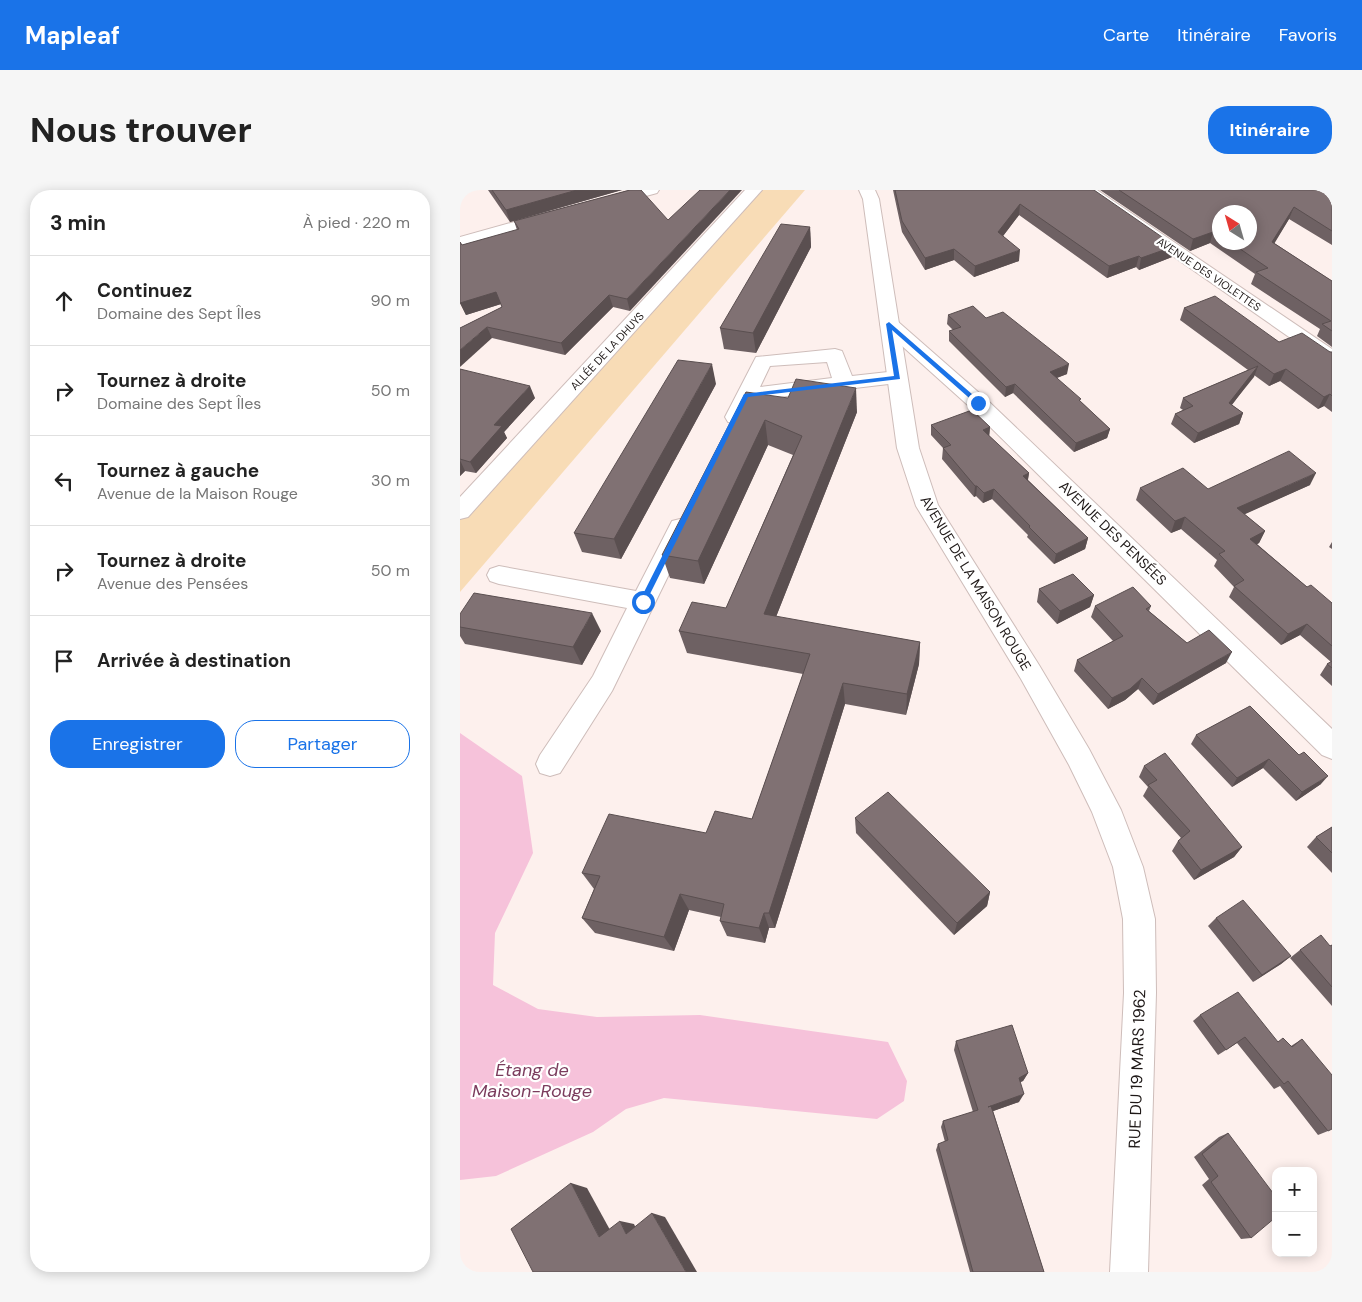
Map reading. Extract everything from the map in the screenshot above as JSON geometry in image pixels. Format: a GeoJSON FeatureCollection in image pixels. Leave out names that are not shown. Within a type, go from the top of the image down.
{"type":"FeatureCollection","features":[{"type":"Feature","properties":{"kind":"street"},"geometry":{"type":"LineString","coordinates":[[594,206],[651,190]]}},
{"type":"Feature","properties":{"kind":"street","name":"ALLÉE DE LA DHUYS"},"geometry":{"type":"LineString","coordinates":[[460,511],[754,190]]}},
{"type":"Feature","properties":{"kind":"street","name":"AVENUE DE LA MAISON ROUGE"},"geometry":{"type":"LineString","coordinates":[[867,190],[871,199],[908,448],[927,506],[1030,672],[1079,757],[1106,810],[1128,867]]}},
{"type":"Feature","properties":{"kind":"street","name":"AVENUE DES VIOLETTES"},"geometry":{"type":"LineString","coordinates":[[1086,190],[1332,358]]}},
{"type":"Feature","properties":{"kind":"street"},"geometry":{"type":"LineString","coordinates":[[460,242],[565,213]]}},
{"type":"Feature","properties":{"kind":"street","name":"AVENUE DES PENSÉES"},"geometry":{"type":"LineString","coordinates":[[889,324],[978,403],[1332,747]]}},
{"type":"Feature","properties":{"kind":"street"},"geometry":{"type":"LineString","coordinates":[[725,438],[763,361],[835,355],[844,383]]}},
{"type":"Feature","properties":{"kind":"street"},"geometry":{"type":"LineString","coordinates":[[746,395],[898,377]]}},
{"type":"Feature","properties":{"kind":"street"},"geometry":{"type":"LineString","coordinates":[[550,764],[603,683],[690,507]]}},
{"type":"Feature","properties":{"kind":"street"},"geometry":{"type":"LineString","coordinates":[[499,575],[643,602]]}},
{"type":"Feature","properties":{"kind":"street","name":"RUE DU 19 MARS 1962"},"geometry":{"type":"LineString","coordinates":[[1128,867],[1139,919],[1140,994],[1129,1272]]}},
{"type":"Feature","properties":{"kind":"shaded area"},"geometry":{"type":"Polygon","coordinates":[[[754,190],[805,190],[460,592],[460,511],[754,190]]]}},
{"type":"Feature","properties":{"kind":"water","name":"Étang de Maison-Rouge"},"geometry":{"type":"Polygon","coordinates":[[[460,733],[522,776],[533,853],[495,933],[493,985],[538,1009],[597,1017],[700,1015],[888,1042],[907,1081],[904,1101],[877,1119],[664,1098],[626,1109],[593,1132],[496,1176],[460,1180],[460,733]]]}},
{"type":"Feature","properties":{"kind":"building"},"geometry":{"type":"Polygon","coordinates":[[[492,190],[577,190],[506,210],[492,190]]]}},
{"type":"Feature","properties":{"kind":"building"},"geometry":{"type":"Polygon","coordinates":[[[630,190],[641,190],[668,220],[700,190],[730,190],[627,299],[609,295],[561,343],[487,327],[460,350],[460,328],[502,307],[496,292],[460,303],[460,242],[462,245],[519,229],[514,221],[630,190]]]}},
{"type":"Feature","properties":{"kind":"building"},"geometry":{"type":"Polygon","coordinates":[[[895,190],[1094,190],[1175,246],[1141,258],[1139,256],[1109,266],[1020,204],[998,232],[1020,250],[975,266],[954,249],[925,258],[902,221],[895,190]]]}},
{"type":"Feature","properties":{"kind":"building"},"geometry":{"type":"Polygon","coordinates":[[[1119,190],[1332,190],[1332,231],[1294,207],[1272,242],[1332,281],[1332,331],[1322,324],[1331,321],[1256,272],[1268,268],[1242,250],[1257,250],[1257,205],[1212,205],[1212,232],[1193,239],[1119,190]]]}},
{"type":"Feature","properties":{"kind":"building"},"geometry":{"type":"Polygon","coordinates":[[[781,224],[810,227],[753,333],[720,328],[781,224]]]}},
{"type":"Feature","properties":{"kind":"building"},"geometry":{"type":"Polygon","coordinates":[[[1215,296],[1279,342],[1302,333],[1332,352],[1332,396],[1330,394],[1324,397],[1286,369],[1274,374],[1184,308],[1215,296]]]}},
{"type":"Feature","properties":{"kind":"building"},"geometry":{"type":"Polygon","coordinates":[[[973,306],[986,318],[1003,312],[1069,364],[1050,372],[1081,399],[1079,400],[1110,429],[1076,443],[1015,384],[1006,387],[949,331],[961,327],[948,315],[973,306]]]}},
{"type":"Feature","properties":{"kind":"building"},"geometry":{"type":"Polygon","coordinates":[[[678,360],[712,364],[614,539],[574,533],[678,360]]]}},
{"type":"Feature","properties":{"kind":"building"},"geometry":{"type":"Polygon","coordinates":[[[1258,366],[1229,403],[1243,413],[1198,433],[1175,414],[1193,406],[1183,398],[1258,366]]]}},
{"type":"Feature","properties":{"kind":"building"},"geometry":{"type":"Polygon","coordinates":[[[460,369],[530,386],[494,425],[502,426],[470,462],[460,459],[460,369]]]}},
{"type":"Feature","properties":{"kind":"building"},"geometry":{"type":"Polygon","coordinates":[[[796,379],[856,388],[764,614],[920,642],[907,694],[843,683],[769,913],[764,913],[759,928],[720,921],[724,904],[680,894],[664,937],[582,918],[600,876],[582,873],[609,814],[706,833],[715,811],[752,819],[810,654],[679,631],[692,602],[726,608],[802,436],[765,420],[698,561],[662,555],[746,392],[788,398],[796,379]]]}},
{"type":"Feature","properties":{"kind":"building"},"geometry":{"type":"Polygon","coordinates":[[[972,410],[990,427],[983,430],[1029,473],[1023,476],[1088,538],[1056,554],[994,489],[984,493],[975,486],[943,448],[951,445],[931,425],[972,410]]]}},
{"type":"Feature","properties":{"kind":"building"},"geometry":{"type":"Polygon","coordinates":[[[1289,451],[1316,473],[1237,508],[1265,531],[1250,539],[1307,587],[1311,585],[1332,603],[1332,646],[1307,624],[1288,634],[1234,586],[1244,580],[1219,554],[1225,551],[1185,517],[1175,521],[1140,488],[1183,468],[1208,489],[1289,451]]]}},
{"type":"Feature","properties":{"kind":"building"},"geometry":{"type":"Polygon","coordinates":[[[1073,574],[1094,595],[1060,611],[1039,589],[1073,574]]]}},
{"type":"Feature","properties":{"kind":"building"},"geometry":{"type":"Polygon","coordinates":[[[1133,587],[1151,606],[1146,609],[1187,643],[1209,630],[1232,652],[1158,694],[1142,678],[1130,689],[1112,698],[1077,660],[1123,636],[1095,606],[1133,587]]]}},
{"type":"Feature","properties":{"kind":"building"},"geometry":{"type":"Polygon","coordinates":[[[474,593],[592,613],[573,647],[460,627],[460,614],[474,593]]]}},
{"type":"Feature","properties":{"kind":"building"},"geometry":{"type":"Polygon","coordinates":[[[1332,661],[1332,668],[1327,664],[1332,661]]]}},
{"type":"Feature","properties":{"kind":"building"},"geometry":{"type":"Polygon","coordinates":[[[1250,706],[1299,755],[1304,752],[1328,776],[1302,792],[1269,759],[1237,778],[1196,735],[1250,706]]]}},
{"type":"Feature","properties":{"kind":"building"},"geometry":{"type":"Polygon","coordinates":[[[1165,753],[1242,847],[1201,870],[1178,841],[1190,831],[1148,785],[1157,780],[1144,766],[1165,753]]]}},
{"type":"Feature","properties":{"kind":"building"},"geometry":{"type":"Polygon","coordinates":[[[888,792],[990,892],[957,923],[855,818],[888,792]]]}},
{"type":"Feature","properties":{"kind":"building"},"geometry":{"type":"Polygon","coordinates":[[[1332,827],[1332,853],[1316,837],[1332,827]]]}},
{"type":"Feature","properties":{"kind":"building"},"geometry":{"type":"Polygon","coordinates":[[[1243,900],[1291,956],[1262,975],[1216,918],[1243,900]]]}},
{"type":"Feature","properties":{"kind":"building"},"geometry":{"type":"Polygon","coordinates":[[[1321,935],[1330,946],[1332,945],[1332,987],[1300,950],[1321,935]]]}},
{"type":"Feature","properties":{"kind":"building"},"geometry":{"type":"Polygon","coordinates":[[[1238,992],[1278,1042],[1283,1038],[1292,1047],[1302,1039],[1332,1075],[1332,1129],[1328,1131],[1288,1081],[1284,1084],[1245,1037],[1226,1050],[1200,1015],[1238,992]]]}},
{"type":"Feature","properties":{"kind":"building"},"geometry":{"type":"Polygon","coordinates":[[[1012,1025],[1028,1073],[1019,1078],[1024,1094],[988,1107],[991,1106],[1044,1272],[973,1272],[938,1144],[948,1140],[943,1121],[978,1110],[956,1041],[1012,1025]]]}},
{"type":"Feature","properties":{"kind":"building"},"geometry":{"type":"Polygon","coordinates":[[[1228,1133],[1272,1192],[1272,1220],[1251,1238],[1211,1182],[1218,1176],[1202,1154],[1228,1133]]]}},
{"type":"Feature","properties":{"kind":"building"},"geometry":{"type":"Polygon","coordinates":[[[571,1183],[599,1237],[620,1221],[626,1234],[652,1213],[686,1272],[533,1272],[511,1229],[571,1183]]]}},
{"type":"Feature","properties":{"kind":"route"},"geometry":{"type":"LineString","coordinates":[[643,602],[746,395],[898,377],[889,324],[933,361],[978,403]]}}]}
